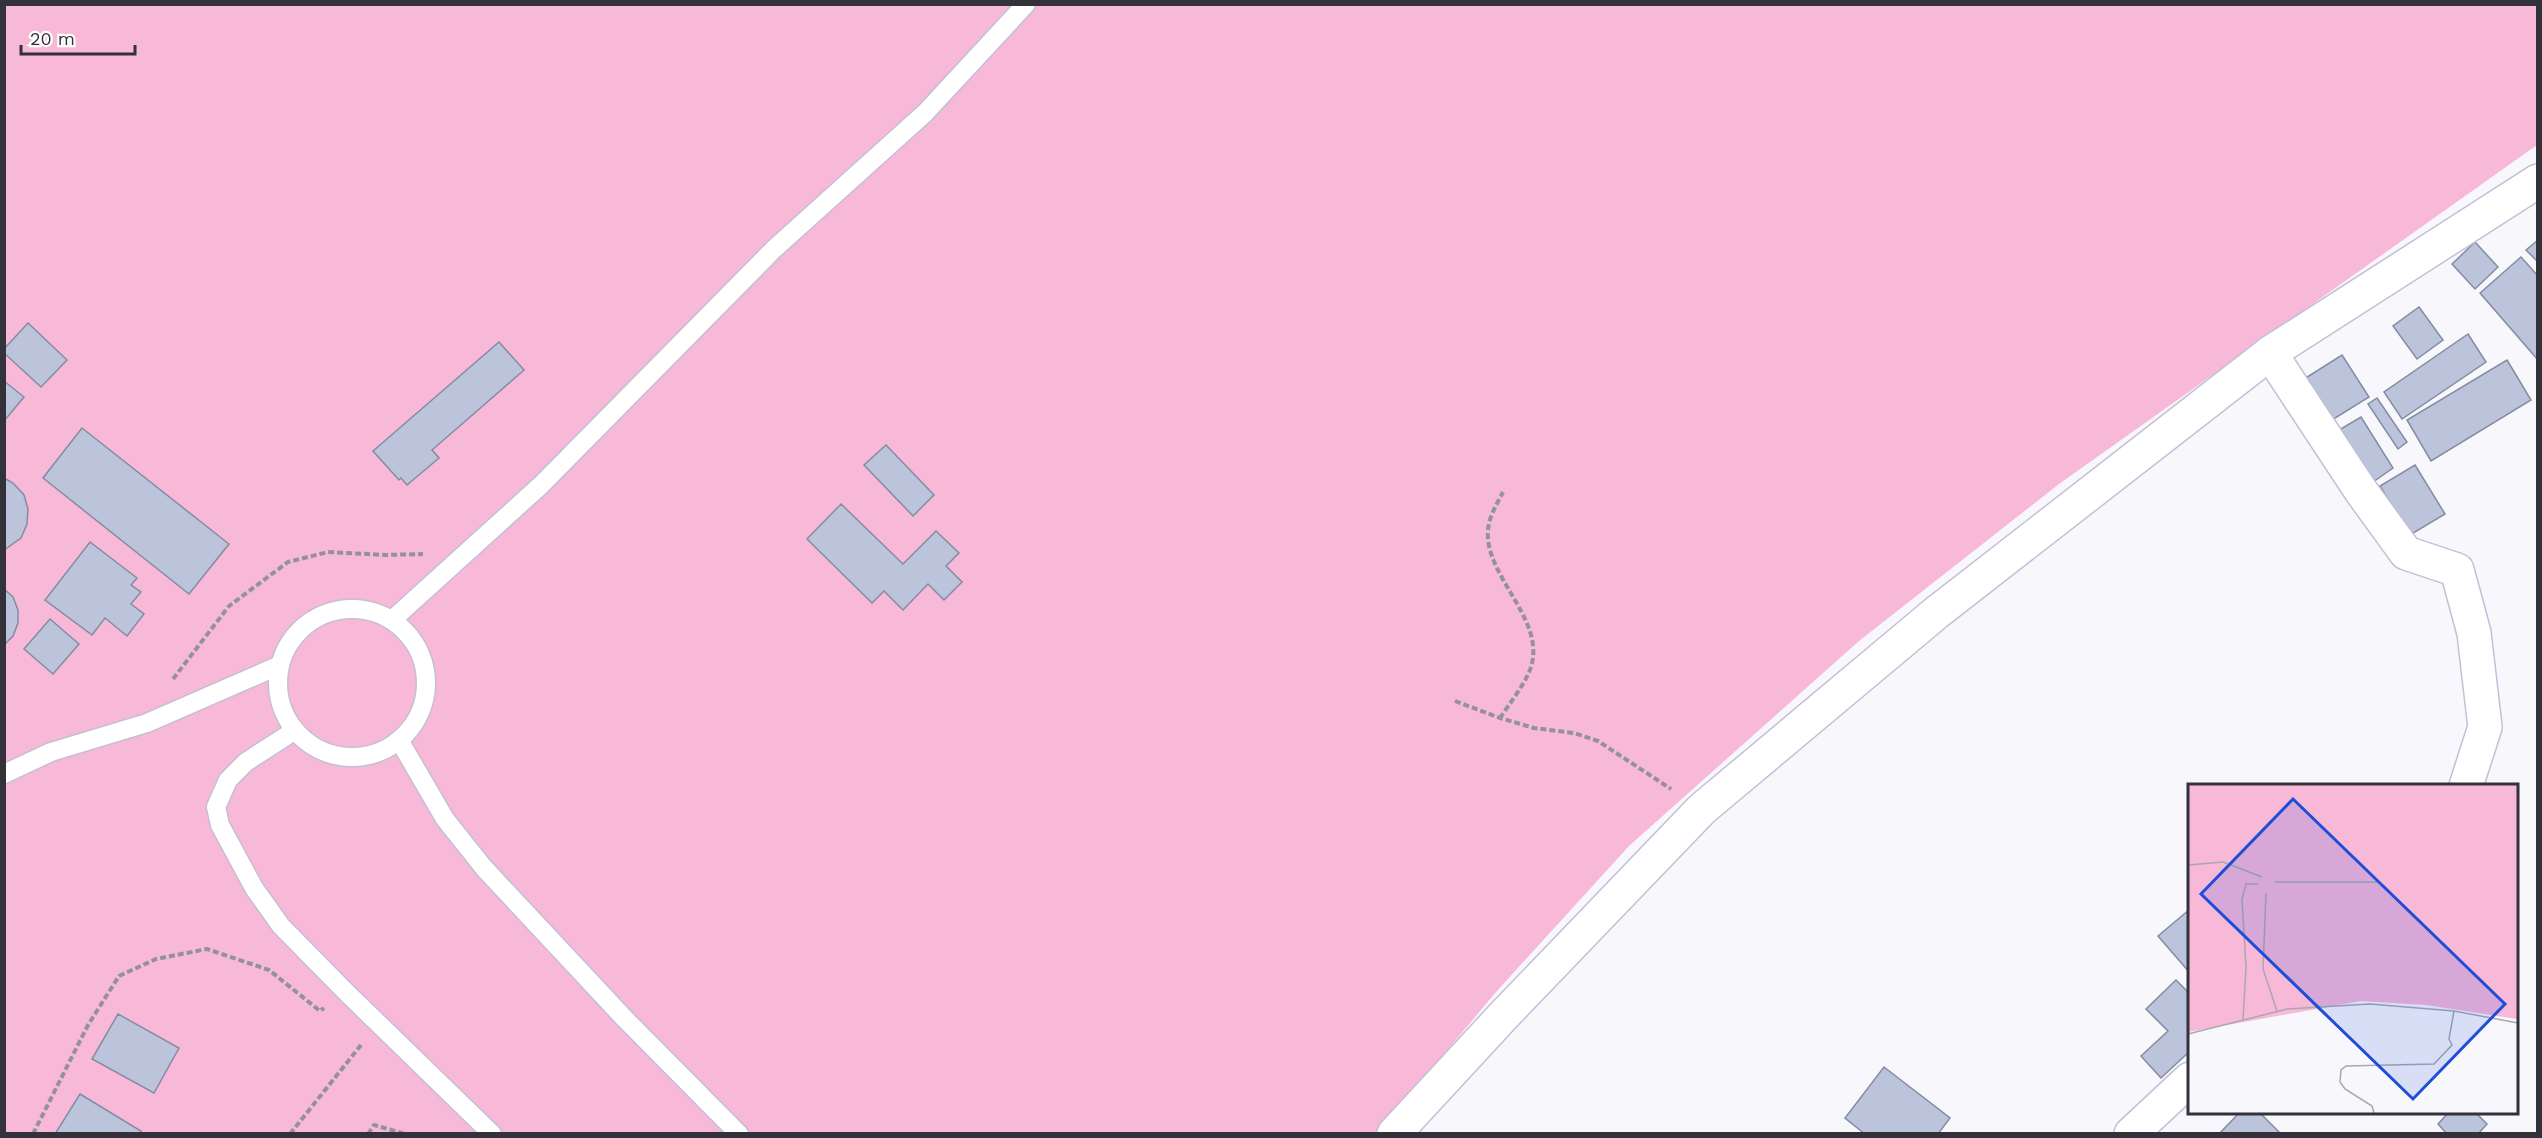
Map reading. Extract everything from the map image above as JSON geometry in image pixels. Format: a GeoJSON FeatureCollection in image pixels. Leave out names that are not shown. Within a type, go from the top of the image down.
{"type":"FeatureCollection","features":[{"type":"Feature","properties":{"kind":"main road"},"geometry":{"type":"LineString","coordinates":[[1394,1134],[1504,1015],[1702,809],[1936,613],[2270,353],[2538,181]]}},
{"type":"Feature","properties":{"kind":"main road"},"geometry":{"type":"LineString","coordinates":[[2270,353],[2361,491],[2406,553],[2457,570],[2474,633],[2485,727],[2467,784]]}},
{"type":"Feature","properties":{"kind":"main road"},"geometry":{"type":"LineString","coordinates":[[2131,1134],[2188,1080]]}},
{"type":"Feature","properties":{"kind":"lane"},"geometry":{"type":"LineString","coordinates":[[392,620],[541,485],[774,249],[925,113],[1026,4]]}},
{"type":"Feature","properties":{"kind":"lane"},"geometry":{"type":"LineString","coordinates":[[348,609],[371,611],[392,620],[410,636],[421,656],[426,678],[424,702],[414,723],[399,741],[368,755],[356,757],[333,755],[312,746],[294,731],[283,711],[278,688],[280,665],[290,643],[305,626],[325,614],[348,609]]}},
{"type":"Feature","properties":{"kind":"lane"},"geometry":{"type":"LineString","coordinates":[[4,774],[51,752],[147,723],[280,665]]}},
{"type":"Feature","properties":{"kind":"lane"},"geometry":{"type":"LineString","coordinates":[[294,731],[246,762],[228,780],[216,807],[220,825],[254,888],[281,926],[492,1134]]}},
{"type":"Feature","properties":{"kind":"lane"},"geometry":{"type":"LineString","coordinates":[[399,741],[445,819],[484,868],[625,1018],[739,1134]]}},
{"type":"Feature","properties":{"kind":"path"},"geometry":{"type":"LineString","coordinates":[[1500,718],[1531,668],[1534,645],[1516,602],[1492,558],[1487,533],[1489,520],[1503,492]]}},
{"type":"Feature","properties":{"kind":"path"},"geometry":{"type":"LineString","coordinates":[[147,723],[180,669],[229,606],[288,562],[327,552],[386,555],[466,552]]}},
{"type":"Feature","properties":{"kind":"path"},"geometry":{"type":"LineString","coordinates":[[1455,701],[1534,728],[1574,733],[1598,741],[1702,809]]}},
{"type":"Feature","properties":{"kind":"path"},"geometry":{"type":"LineString","coordinates":[[33,1134],[88,1025],[119,976],[156,959],[207,949],[269,970],[320,1011],[347,993]]}},
{"type":"Feature","properties":{"kind":"path"},"geometry":{"type":"LineString","coordinates":[[290,1134],[379,1024]]}},
{"type":"Feature","properties":{"kind":"path"},"geometry":{"type":"LineString","coordinates":[[368,1134],[374,1125],[405,1134]]}},
{"type":"Feature","properties":{"kind":"shaded area"},"geometry":{"type":"Polygon","coordinates":[[[5,5],[2537,5],[2537,145],[2059,484],[1859,641],[1629,846],[1496,992],[1378,1133],[5,1134],[5,5]]]}},
{"type":"Feature","properties":{"kind":"building"},"geometry":{"type":"Polygon","coordinates":[[[2538,240],[2538,262],[2526,250],[2538,240]]]}},
{"type":"Feature","properties":{"kind":"building"},"geometry":{"type":"Polygon","coordinates":[[[2475,242],[2498,267],[2475,289],[2452,264],[2475,242]]]}},
{"type":"Feature","properties":{"kind":"building"},"geometry":{"type":"Polygon","coordinates":[[[2521,257],[2538,276],[2538,360],[2480,293],[2521,257]]]}},
{"type":"Feature","properties":{"kind":"building"},"geometry":{"type":"Polygon","coordinates":[[[2419,307],[2443,340],[2417,359],[2393,326],[2419,307]]]}},
{"type":"Feature","properties":{"kind":"building"},"geometry":{"type":"Polygon","coordinates":[[[28,323],[67,360],[41,387],[4,353],[4,349],[28,323]]]}},
{"type":"Feature","properties":{"kind":"building"},"geometry":{"type":"Polygon","coordinates":[[[2468,334],[2486,362],[2402,419],[2384,392],[2468,334]]]}},
{"type":"Feature","properties":{"kind":"building"},"geometry":{"type":"Polygon","coordinates":[[[499,342],[524,370],[432,450],[439,458],[407,485],[401,478],[399,480],[373,451],[499,342]]]}},
{"type":"Feature","properties":{"kind":"building"},"geometry":{"type":"Polygon","coordinates":[[[2342,355],[2369,397],[2332,420],[2304,379],[2342,355]]]}},
{"type":"Feature","properties":{"kind":"building"},"geometry":{"type":"Polygon","coordinates":[[[2507,360],[2531,400],[2431,461],[2407,420],[2507,360]]]}},
{"type":"Feature","properties":{"kind":"building"},"geometry":{"type":"Polygon","coordinates":[[[4,381],[24,397],[4,421],[4,381]]]}},
{"type":"Feature","properties":{"kind":"building"},"geometry":{"type":"Polygon","coordinates":[[[2377,398],[2407,442],[2398,449],[2368,404],[2377,398]]]}},
{"type":"Feature","properties":{"kind":"building"},"geometry":{"type":"Polygon","coordinates":[[[2361,417],[2393,468],[2373,482],[2339,430],[2361,417]]]}},
{"type":"Feature","properties":{"kind":"building"},"geometry":{"type":"Polygon","coordinates":[[[82,428],[229,544],[189,594],[43,478],[82,428]]]}},
{"type":"Feature","properties":{"kind":"building"},"geometry":{"type":"Polygon","coordinates":[[[886,445],[934,495],[913,516],[864,465],[886,445]]]}},
{"type":"Feature","properties":{"kind":"building"},"geometry":{"type":"Polygon","coordinates":[[[2415,465],[2445,514],[2410,535],[2380,486],[2415,465]]]}},
{"type":"Feature","properties":{"kind":"building"},"geometry":{"type":"Polygon","coordinates":[[[4,478],[13,483],[24,495],[28,509],[27,524],[21,538],[4,550],[4,478]]]}},
{"type":"Feature","properties":{"kind":"building"},"geometry":{"type":"Polygon","coordinates":[[[841,504],[903,564],[936,531],[959,553],[946,566],[962,582],[944,600],[928,584],[903,610],[884,591],[872,603],[807,539],[841,504]]]}},
{"type":"Feature","properties":{"kind":"building"},"geometry":{"type":"Polygon","coordinates":[[[90,542],[137,578],[131,585],[141,592],[131,604],[144,614],[127,636],[105,618],[92,635],[45,600],[90,542]]]}},
{"type":"Feature","properties":{"kind":"building"},"geometry":{"type":"Polygon","coordinates":[[[4,589],[13,597],[18,610],[18,623],[13,636],[4,645],[4,589]]]}},
{"type":"Feature","properties":{"kind":"building"},"geometry":{"type":"Polygon","coordinates":[[[50,619],[79,644],[53,674],[24,649],[50,619]]]}},
{"type":"Feature","properties":{"kind":"building"},"geometry":{"type":"Polygon","coordinates":[[[2188,911],[2188,971],[2158,936],[2188,911]]]}},
{"type":"Feature","properties":{"kind":"building"},"geometry":{"type":"Polygon","coordinates":[[[2176,980],[2188,992],[2188,1053],[2161,1078],[2141,1056],[2168,1031],[2146,1009],[2176,980]]]}},
{"type":"Feature","properties":{"kind":"building"},"geometry":{"type":"Polygon","coordinates":[[[118,1014],[179,1048],[154,1093],[92,1059],[118,1014]]]}},
{"type":"Feature","properties":{"kind":"building"},"geometry":{"type":"Polygon","coordinates":[[[1884,1067],[1950,1118],[1938,1134],[1865,1134],[1845,1118],[1884,1067]]]}},
{"type":"Feature","properties":{"kind":"building"},"geometry":{"type":"Polygon","coordinates":[[[80,1094],[141,1131],[140,1134],[55,1134],[80,1094]]]}},
{"type":"Feature","properties":{"kind":"building"},"geometry":{"type":"Polygon","coordinates":[[[2238,1114],[2261,1114],[2281,1134],[2219,1134],[2238,1114]]]}},
{"type":"Feature","properties":{"kind":"building"},"geometry":{"type":"Polygon","coordinates":[[[2447,1114],[2477,1114],[2487,1124],[2478,1134],[2447,1134],[2438,1124],[2447,1114]]]}}]}
